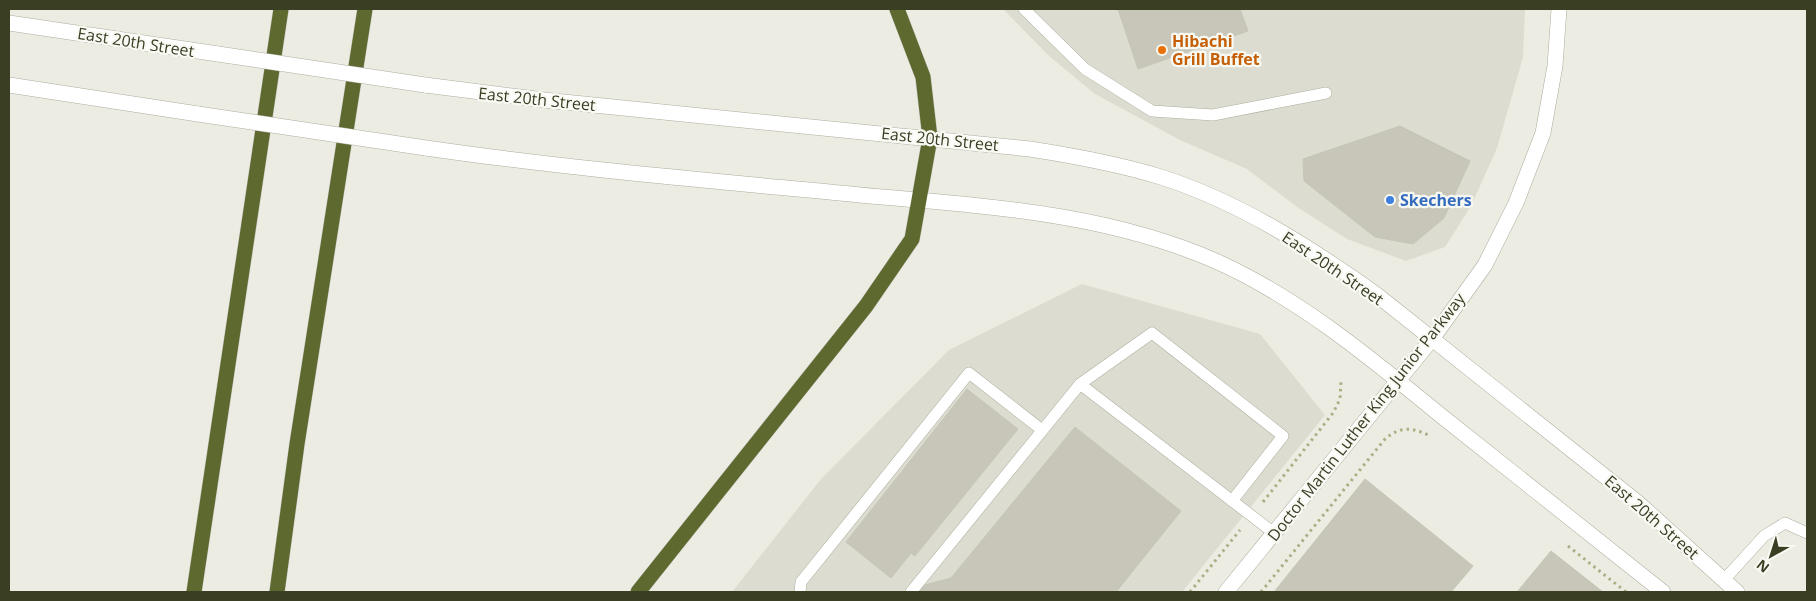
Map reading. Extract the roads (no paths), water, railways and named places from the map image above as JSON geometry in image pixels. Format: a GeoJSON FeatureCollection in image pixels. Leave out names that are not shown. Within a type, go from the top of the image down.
{"type":"FeatureCollection","features":[{"type":"Feature","properties":{"kind":"highway"},"geometry":{"type":"LineString","coordinates":[[194,592],[281,9]]}},
{"type":"Feature","properties":{"kind":"highway"},"geometry":{"type":"LineString","coordinates":[[276,592],[365,9]]}},
{"type":"Feature","properties":{"kind":"highway"},"geometry":{"type":"LineString","coordinates":[[638,592],[878,290],[912,239],[930,138],[923,76],[897,9]]}},
{"type":"Feature","properties":{"kind":"street","name":"Doctor Martin Luther King Junior Parkway"},"geometry":{"type":"LineString","coordinates":[[1226,592],[1432,339],[1484,265],[1516,203],[1543,133],[1555,66],[1559,9]]}},
{"type":"Feature","properties":{"kind":"street","name":"East 20th Street"},"geometry":{"type":"LineString","coordinates":[[9,22],[424,85],[563,102],[1022,148],[1066,155],[1135,170],[1193,189],[1250,216],[1301,245],[1377,295],[1637,502],[1738,592]]}},
{"type":"Feature","properties":{"kind":"street"},"geometry":{"type":"LineString","coordinates":[[9,86],[426,148],[590,169],[919,200],[1055,215],[1142,235],[1195,253],[1250,279],[1302,309],[1353,345],[1663,592]]}},
{"type":"Feature","properties":{"kind":"lane"},"geometry":{"type":"LineString","coordinates":[[1024,9],[1085,69],[1152,111],[1214,114],[1326,93]]}},
{"type":"Feature","properties":{"kind":"lane"},"geometry":{"type":"LineString","coordinates":[[911,592],[1080,384],[1152,333],[1283,436],[1232,501]]}},
{"type":"Feature","properties":{"kind":"lane"},"geometry":{"type":"LineString","coordinates":[[800,592],[801,582],[969,373],[1042,430]]}},
{"type":"Feature","properties":{"kind":"lane"},"geometry":{"type":"LineString","coordinates":[[1080,384],[1274,533]]}},
{"type":"Feature","properties":{"kind":"lane"},"geometry":{"type":"LineString","coordinates":[[1724,580],[1764,536],[1785,524],[1807,534]]}},
{"type":"Feature","properties":{"kind":"place","name":"Hibachi Grill Buffet"},"geometry":{"type":"Point","coordinates":[1162,50]}},
{"type":"Feature","properties":{"kind":"place","name":"Skechers"},"geometry":{"type":"Point","coordinates":[1390,200]}}]}
